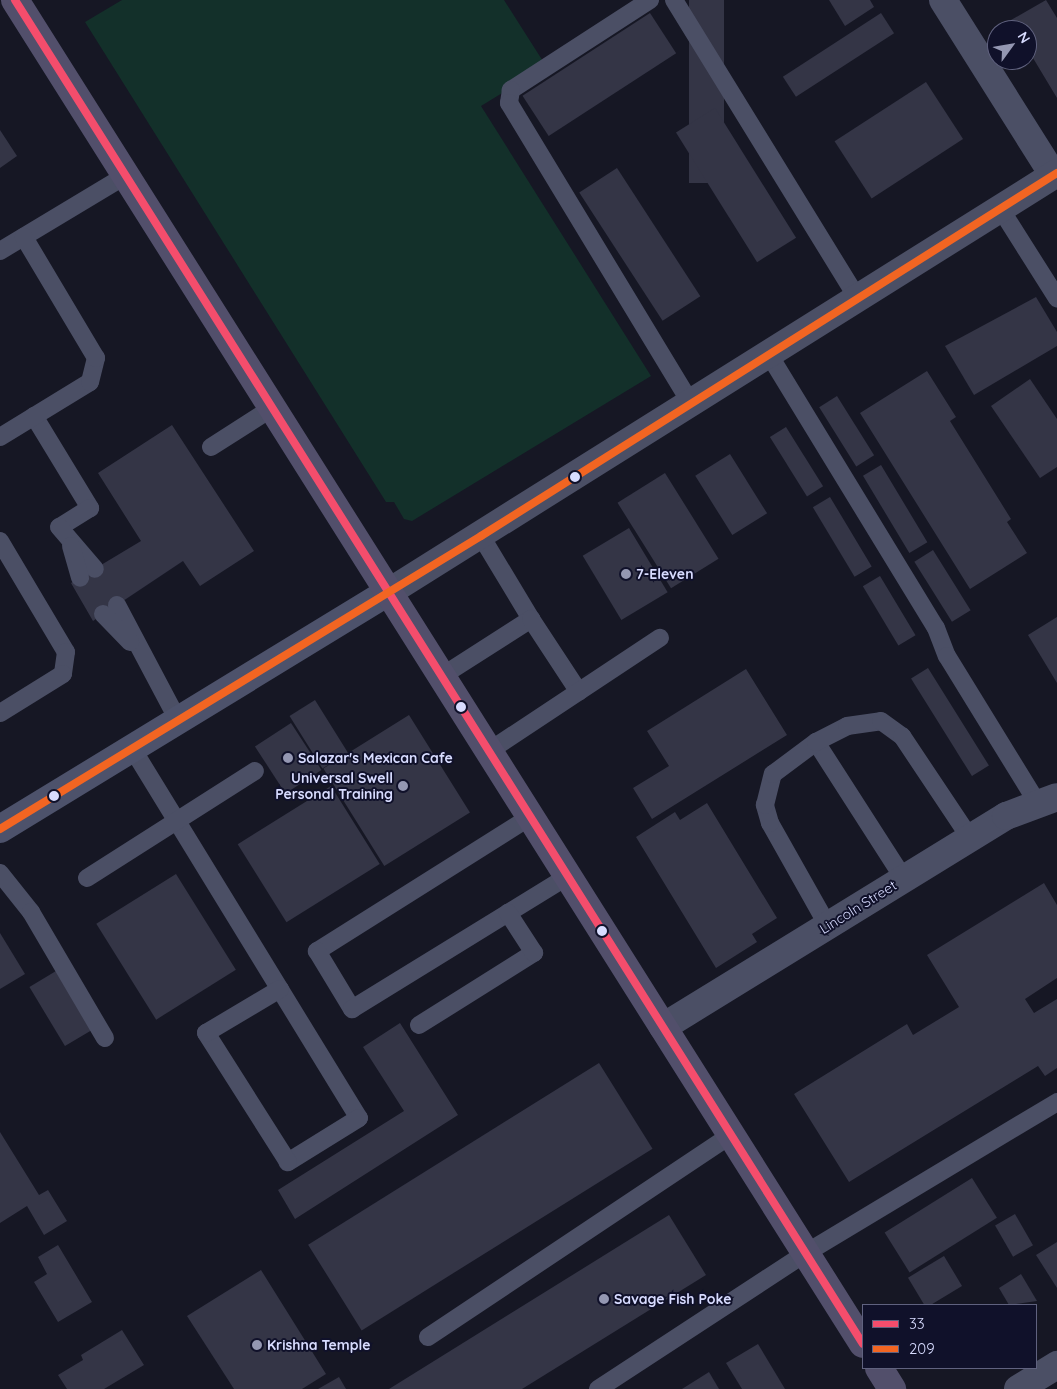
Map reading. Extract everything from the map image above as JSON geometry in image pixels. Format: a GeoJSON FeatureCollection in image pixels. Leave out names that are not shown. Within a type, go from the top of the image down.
{"type":"FeatureCollection","features":[{"type":"Feature","properties":{"kind":"main road"},"geometry":{"type":"LineString","coordinates":[[14,0],[862,1342]]}},
{"type":"Feature","properties":{"kind":"main road"},"geometry":{"type":"LineString","coordinates":[[0,829],[389,592]]}},
{"type":"Feature","properties":{"kind":"main road"},"geometry":{"type":"LineString","coordinates":[[880,1369],[892,1389]]}},
{"type":"Feature","properties":{"kind":"street"},"geometry":{"type":"LineString","coordinates":[[389,592],[1055,174],[943,0]]}},
{"type":"Feature","properties":{"kind":"street","name":"Lincoln Street"},"geometry":{"type":"LineString","coordinates":[[663,1027],[1006,816],[1048,801]]}},
{"type":"Feature","properties":{"kind":"street"},"geometry":{"type":"LineString","coordinates":[[1018,1389],[1057,1365]]}},
{"type":"Feature","properties":{"kind":"lane"},"geometry":{"type":"LineString","coordinates":[[650,0],[511,90],[509,103],[691,403]]}},
{"type":"Feature","properties":{"kind":"lane"},"geometry":{"type":"LineString","coordinates":[[674,0],[857,298]]}},
{"type":"Feature","properties":{"kind":"lane"},"geometry":{"type":"LineString","coordinates":[[0,252],[126,176]]}},
{"type":"Feature","properties":{"kind":"lane"},"geometry":{"type":"LineString","coordinates":[[1000,208],[1057,298]]}},
{"type":"Feature","properties":{"kind":"lane"},"geometry":{"type":"LineString","coordinates":[[0,437],[90,382],[96,358],[24,237]]}},
{"type":"Feature","properties":{"kind":"lane"},"geometry":{"type":"LineString","coordinates":[[768,354],[936,628],[947,656],[1048,801]]}},
{"type":"Feature","properties":{"kind":"lane"},"geometry":{"type":"LineString","coordinates":[[211,447],[272,408]]}},
{"type":"Feature","properties":{"kind":"lane"},"geometry":{"type":"LineString","coordinates":[[34,416],[90,508],[59,527],[87,573]]}},
{"type":"Feature","properties":{"kind":"lane"},"geometry":{"type":"LineString","coordinates":[[481,536],[531,619],[579,692]]}},
{"type":"Feature","properties":{"kind":"lane"},"geometry":{"type":"LineString","coordinates":[[0,541],[66,652],[63,674],[0,713]]}},
{"type":"Feature","properties":{"kind":"lane"},"geometry":{"type":"LineString","coordinates":[[110,610],[140,653],[178,720]]}},
{"type":"Feature","properties":{"kind":"lane"},"geometry":{"type":"LineString","coordinates":[[442,676],[531,619]]}},
{"type":"Feature","properties":{"kind":"lane"},"geometry":{"type":"LineString","coordinates":[[489,751],[660,638]]}},
{"type":"Feature","properties":{"kind":"lane"},"geometry":{"type":"LineString","coordinates":[[828,926],[770,823],[765,805],[773,774],[816,742],[847,726],[881,721],[902,736],[970,838]]}},
{"type":"Feature","properties":{"kind":"lane"},"geometry":{"type":"LineString","coordinates":[[816,742],[904,879]]}},
{"type":"Feature","properties":{"kind":"lane"},"geometry":{"type":"LineString","coordinates":[[132,748],[177,821],[280,989],[359,1118],[288,1162],[206,1033],[280,989]]}},
{"type":"Feature","properties":{"kind":"lane"},"geometry":{"type":"LineString","coordinates":[[87,878],[255,771]]}},
{"type":"Feature","properties":{"kind":"lane"},"geometry":{"type":"LineString","coordinates":[[530,817],[317,951],[352,1009],[568,876]]}},
{"type":"Feature","properties":{"kind":"lane"},"geometry":{"type":"LineString","coordinates":[[0,873],[31,912],[106,1038]]}},
{"type":"Feature","properties":{"kind":"lane"},"geometry":{"type":"LineString","coordinates":[[420,1026],[534,953],[508,913]]}},
{"type":"Feature","properties":{"kind":"lane"},"geometry":{"type":"LineString","coordinates":[[598,1389],[806,1253],[1057,1102]]}},
{"type":"Feature","properties":{"kind":"lane"},"geometry":{"type":"LineString","coordinates":[[428,1337],[731,1135]]}},
{"type":"Feature","properties":{"kind":"green space"},"geometry":{"type":"Polygon","coordinates":[[[122,0],[504,0],[546,66],[481,106],[651,376],[412,521],[404,519],[394,502],[386,502],[85,22],[122,0]]]}},
{"type":"Feature","properties":{"kind":"building"},"geometry":{"type":"Polygon","coordinates":[[[689,0],[724,0],[724,183],[689,183],[689,0]]]}},
{"type":"Feature","properties":{"kind":"building"},"geometry":{"type":"Polygon","coordinates":[[[829,0],[870,0],[874,7],[845,26],[829,0]]]}},
{"type":"Feature","properties":{"kind":"building"},"geometry":{"type":"Polygon","coordinates":[[[1046,0],[1057,18],[1057,98],[1037,65],[1037,20],[1011,20],[1046,0]]]}},
{"type":"Feature","properties":{"kind":"building"},"geometry":{"type":"Polygon","coordinates":[[[650,13],[676,53],[549,136],[523,96],[650,13]]]}},
{"type":"Feature","properties":{"kind":"building"},"geometry":{"type":"Polygon","coordinates":[[[881,13],[894,33],[796,97],[783,77],[881,13]]]}},
{"type":"Feature","properties":{"kind":"building"},"geometry":{"type":"Polygon","coordinates":[[[926,82],[963,139],[872,198],[835,141],[926,82]]]}},
{"type":"Feature","properties":{"kind":"building"},"geometry":{"type":"Polygon","coordinates":[[[715,108],[796,238],[757,262],[676,132],[715,108]]]}},
{"type":"Feature","properties":{"kind":"building"},"geometry":{"type":"Polygon","coordinates":[[[0,130],[17,156],[0,168],[0,130]]]}},
{"type":"Feature","properties":{"kind":"building"},"geometry":{"type":"Polygon","coordinates":[[[617,168],[700,296],[663,321],[579,193],[617,168]]]}},
{"type":"Feature","properties":{"kind":"building"},"geometry":{"type":"Polygon","coordinates":[[[1036,297],[1057,332],[1057,346],[974,395],[945,346],[1036,297]]]}},
{"type":"Feature","properties":{"kind":"building"},"geometry":{"type":"Polygon","coordinates":[[[927,371],[956,417],[950,421],[1011,519],[1007,522],[1027,553],[970,589],[860,413],[927,371]]]}},
{"type":"Feature","properties":{"kind":"building"},"geometry":{"type":"Polygon","coordinates":[[[1030,379],[1057,419],[1057,467],[1040,478],[991,406],[1030,379]]]}},
{"type":"Feature","properties":{"kind":"building"},"geometry":{"type":"Polygon","coordinates":[[[837,396],[874,455],[856,466],[819,407],[837,396]]]}},
{"type":"Feature","properties":{"kind":"building"},"geometry":{"type":"Polygon","coordinates":[[[172,425],[254,551],[200,586],[183,561],[93,621],[71,583],[141,541],[98,473],[172,425]]]}},
{"type":"Feature","properties":{"kind":"building"},"geometry":{"type":"Polygon","coordinates":[[[786,427],[823,486],[807,496],[770,437],[786,427]]]}},
{"type":"Feature","properties":{"kind":"building"},"geometry":{"type":"Polygon","coordinates":[[[730,454],[767,513],[732,535],[695,476],[730,454]]]}},
{"type":"Feature","properties":{"kind":"building"},"geometry":{"type":"Polygon","coordinates":[[[881,465],[927,542],[909,553],[863,476],[881,465]]]}},
{"type":"Feature","properties":{"kind":"building"},"geometry":{"type":"Polygon","coordinates":[[[665,473],[719,559],[671,588],[618,503],[665,473]]]}},
{"type":"Feature","properties":{"kind":"building"},"geometry":{"type":"Polygon","coordinates":[[[830,497],[872,566],[855,577],[813,507],[830,497]]]}},
{"type":"Feature","properties":{"kind":"building","name":"7-Eleven"},"geometry":{"type":"Polygon","coordinates":[[[629,528],[668,592],[621,620],[583,556],[629,528]]]}},
{"type":"Feature","properties":{"kind":"building"},"geometry":{"type":"Polygon","coordinates":[[[933,550],[971,610],[952,622],[914,562],[933,550]]]}},
{"type":"Feature","properties":{"kind":"building"},"geometry":{"type":"Polygon","coordinates":[[[880,576],[916,635],[898,645],[863,586],[880,576]]]}},
{"type":"Feature","properties":{"kind":"building"},"geometry":{"type":"Polygon","coordinates":[[[1057,617],[1057,683],[1028,635],[1057,617]]]}},
{"type":"Feature","properties":{"kind":"building"},"geometry":{"type":"Polygon","coordinates":[[[928,668],[989,766],[972,776],[911,679],[928,668]]]}},
{"type":"Feature","properties":{"kind":"building"},"geometry":{"type":"Polygon","coordinates":[[[746,669],[787,735],[652,819],[633,788],[669,766],[647,731],[746,669]]]}},
{"type":"Feature","properties":{"kind":"building"},"geometry":{"type":"Polygon","coordinates":[[[315,700],[348,753],[322,768],[290,716],[315,700]]]}},
{"type":"Feature","properties":{"kind":"building"},"geometry":{"type":"Polygon","coordinates":[[[409,715],[470,813],[384,866],[323,769],[409,715]]]}},
{"type":"Feature","properties":{"kind":"building","name":"Salazar's Mexican Cafe"},"geometry":{"type":"Polygon","coordinates":[[[291,723],[321,770],[285,793],[255,746],[291,723]]]}},
{"type":"Feature","properties":{"kind":"building"},"geometry":{"type":"Polygon","coordinates":[[[331,786],[380,864],[286,922],[238,844],[331,786]]]}},
{"type":"Feature","properties":{"kind":"building"},"geometry":{"type":"Polygon","coordinates":[[[707,803],[777,918],[752,934],[757,942],[716,968],[636,837],[675,812],[680,820],[707,803]]]}},
{"type":"Feature","properties":{"kind":"building"},"geometry":{"type":"Polygon","coordinates":[[[176,874],[236,970],[156,1020],[96,924],[176,874]]]}},
{"type":"Feature","properties":{"kind":"building"},"geometry":{"type":"Polygon","coordinates":[[[1044,883],[1057,905],[1057,978],[1025,999],[1034,1013],[1057,999],[1057,1068],[1045,1076],[1038,1066],[849,1182],[794,1094],[907,1024],[913,1035],[959,1007],[927,955],[1044,883]]]}},
{"type":"Feature","properties":{"kind":"building"},"geometry":{"type":"Polygon","coordinates":[[[0,933],[25,974],[0,989],[0,933]]]}},
{"type":"Feature","properties":{"kind":"building"},"geometry":{"type":"Polygon","coordinates":[[[56,971],[92,1030],[65,1046],[29,987],[56,971]]]}},
{"type":"Feature","properties":{"kind":"building"},"geometry":{"type":"Polygon","coordinates":[[[400,1023],[458,1115],[295,1219],[278,1190],[404,1111],[363,1047],[400,1023]]]}},
{"type":"Feature","properties":{"kind":"building"},"geometry":{"type":"Polygon","coordinates":[[[599,1063],[653,1149],[362,1330],[308,1245],[599,1063]]]}},
{"type":"Feature","properties":{"kind":"building"},"geometry":{"type":"Polygon","coordinates":[[[0,1132],[39,1195],[48,1190],[67,1221],[44,1235],[27,1206],[0,1223],[0,1132]]]}},
{"type":"Feature","properties":{"kind":"building"},"geometry":{"type":"Polygon","coordinates":[[[972,1178],[997,1218],[910,1272],[885,1233],[972,1178]]]}},
{"type":"Feature","properties":{"kind":"building"},"geometry":{"type":"Polygon","coordinates":[[[1015,1214],[1033,1245],[1013,1257],[995,1226],[1015,1214]]]}},
{"type":"Feature","properties":{"kind":"building"},"geometry":{"type":"Polygon","coordinates":[[[669,1215],[706,1275],[522,1389],[389,1389],[669,1215]]]}},
{"type":"Feature","properties":{"kind":"building"},"geometry":{"type":"Polygon","coordinates":[[[1057,1242],[1057,1288],[1036,1255],[1057,1242]]]}},
{"type":"Feature","properties":{"kind":"building"},"geometry":{"type":"Polygon","coordinates":[[[58,1245],[92,1302],[58,1322],[34,1282],[47,1274],[38,1257],[58,1245]]]}},
{"type":"Feature","properties":{"kind":"building"},"geometry":{"type":"Polygon","coordinates":[[[944,1256],[962,1286],[932,1304],[924,1304],[908,1278],[944,1256]]]}},
{"type":"Feature","properties":{"kind":"building","name":"Krishna Temple"},"geometry":{"type":"Polygon","coordinates":[[[261,1270],[326,1374],[302,1389],[234,1389],[187,1316],[261,1270]]]}},
{"type":"Feature","properties":{"kind":"building"},"geometry":{"type":"Polygon","coordinates":[[[1021,1274],[1037,1301],[1008,1304],[999,1288],[1021,1274]]]}},
{"type":"Feature","properties":{"kind":"building"},"geometry":{"type":"Polygon","coordinates":[[[122,1330],[144,1365],[104,1389],[67,1389],[58,1375],[83,1360],[81,1355],[122,1330]]]}},
{"type":"Feature","properties":{"kind":"building"},"geometry":{"type":"Polygon","coordinates":[[[758,1344],[785,1389],[742,1389],[726,1363],[758,1344]]]}},
{"type":"Feature","properties":{"kind":"building"},"geometry":{"type":"Polygon","coordinates":[[[709,1372],[719,1389],[682,1389],[709,1372]]]}},
{"type":"Feature","properties":{"kind":"building"},"geometry":{"type":"Polygon","coordinates":[[[339,1377],[346,1389],[318,1389],[339,1377]]]}},
{"type":"Feature","properties":{"kind":"transit line","name":"33"},"geometry":{"type":"LineString","coordinates":[[15,0],[862,1342]]}},
{"type":"Feature","properties":{"kind":"transit line","name":"209"},"geometry":{"type":"LineString","coordinates":[[0,829],[481,536],[1057,173]]}},
{"type":"Feature","properties":{"kind":"place","name":"7-Eleven"},"geometry":{"type":"Point","coordinates":[626,574]}},
{"type":"Feature","properties":{"kind":"place","name":"Salazar's Mexican Cafe"},"geometry":{"type":"Point","coordinates":[288,758]}},
{"type":"Feature","properties":{"kind":"place","name":"Universal Swell Personal Training"},"geometry":{"type":"Point","coordinates":[403,786]}},
{"type":"Feature","properties":{"kind":"place","name":"Savage Fish Poke"},"geometry":{"type":"Point","coordinates":[604,1299]}},
{"type":"Feature","properties":{"kind":"place","name":"Krishna Temple"},"geometry":{"type":"Point","coordinates":[257,1345]}}]}
